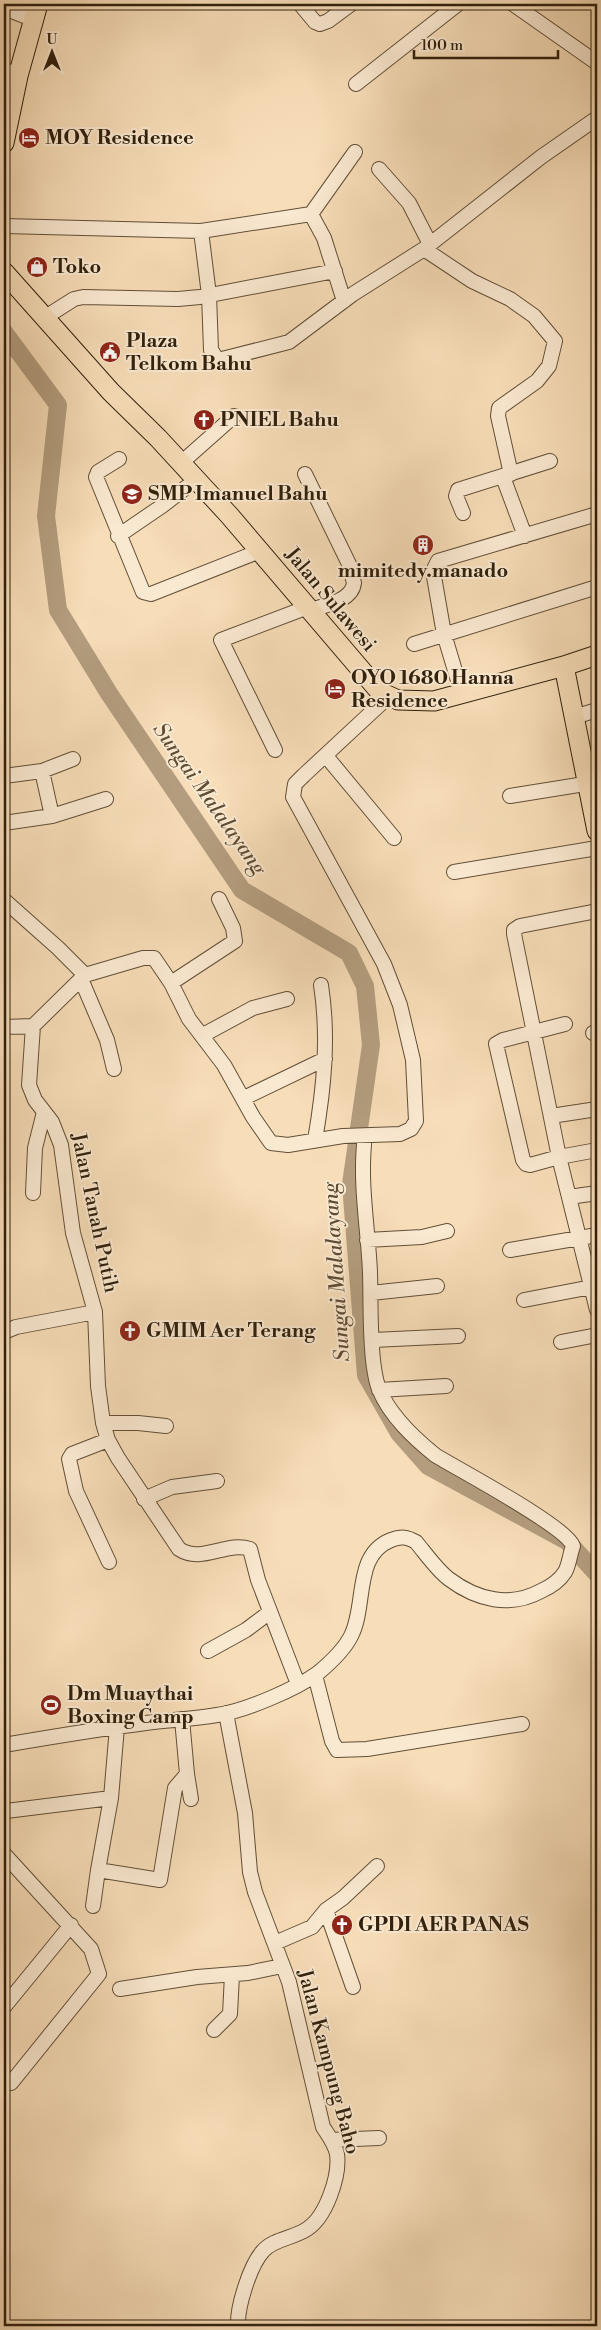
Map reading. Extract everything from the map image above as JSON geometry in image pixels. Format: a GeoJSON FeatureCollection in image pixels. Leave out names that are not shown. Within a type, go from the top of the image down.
{"type":"FeatureCollection","features":[{"type":"Feature","properties":{"kind":"main road"},"geometry":{"type":"LineString","coordinates":[[5,131],[11,72],[35,12]]}},
{"type":"Feature","properties":{"kind":"main road","name":"Jalan Sulawesi"},"geometry":{"type":"LineString","coordinates":[[4,272],[111,392],[181,462],[310,608],[370,682],[388,697]]}},
{"type":"Feature","properties":{"kind":"main road"},"geometry":{"type":"LineString","coordinates":[[388,697],[420,702],[462,694],[597,655]]}},
{"type":"Feature","properties":{"kind":"main road"},"geometry":{"type":"LineString","coordinates":[[564,666],[574,717],[592,783],[597,831]]}},
{"type":"Feature","properties":{"kind":"street"},"geometry":{"type":"LineString","coordinates":[[300,4],[315,22],[320,24],[328,21],[351,4]]}},
{"type":"Feature","properties":{"kind":"street"},"geometry":{"type":"LineString","coordinates":[[356,84],[458,4]]}},
{"type":"Feature","properties":{"kind":"street"},"geometry":{"type":"LineString","coordinates":[[512,4],[597,63]]}},
{"type":"Feature","properties":{"kind":"street"},"geometry":{"type":"LineString","coordinates":[[4,8],[35,12]]}},
{"type":"Feature","properties":{"kind":"street"},"geometry":{"type":"LineString","coordinates":[[200,231],[209,295],[211,350],[217,359],[289,342],[344,301],[427,246],[541,157],[597,118]]}},
{"type":"Feature","properties":{"kind":"street"},"geometry":{"type":"LineString","coordinates":[[4,226],[200,231],[311,214],[355,152]]}},
{"type":"Feature","properties":{"kind":"street"},"geometry":{"type":"LineString","coordinates":[[379,169],[409,203],[427,246],[472,281],[510,299],[534,316],[555,341],[549,366],[538,381],[499,408],[498,416],[507,476],[525,536]]}},
{"type":"Feature","properties":{"kind":"street"},"geometry":{"type":"LineString","coordinates":[[311,214],[324,238],[344,301]]}},
{"type":"Feature","properties":{"kind":"street"},"geometry":{"type":"LineString","coordinates":[[44,318],[74,299],[83,297],[178,299],[209,295],[334,271]]}},
{"type":"Feature","properties":{"kind":"street"},"geometry":{"type":"LineString","coordinates":[[181,462],[234,416]]}},
{"type":"Feature","properties":{"kind":"street"},"geometry":{"type":"LineString","coordinates":[[119,459],[98,472],[96,477],[142,592],[146,594],[260,551]]}},
{"type":"Feature","properties":{"kind":"street"},"geometry":{"type":"LineString","coordinates":[[463,513],[456,496],[458,490],[550,461]]}},
{"type":"Feature","properties":{"kind":"street"},"geometry":{"type":"LineString","coordinates":[[275,750],[221,640],[310,608],[337,601],[348,594],[354,583],[349,564],[305,474]]}},
{"type":"Feature","properties":{"kind":"street"},"geometry":{"type":"LineString","coordinates":[[118,536],[162,506],[196,479]]}},
{"type":"Feature","properties":{"kind":"street"},"geometry":{"type":"LineString","coordinates":[[462,694],[444,634],[433,571],[434,565],[438,561],[597,514]]}},
{"type":"Feature","properties":{"kind":"street"},"geometry":{"type":"LineString","coordinates":[[414,644],[597,587]]}},
{"type":"Feature","properties":{"kind":"street"},"geometry":{"type":"LineString","coordinates":[[4,1027],[33,1026],[83,977],[150,957],[154,958],[171,983],[189,1019],[203,1034],[224,1065],[271,1143],[288,1145],[343,1136],[400,1134],[413,1128],[416,1121],[413,1060],[400,1005],[384,964],[293,797],[295,784],[388,697]]}},
{"type":"Feature","properties":{"kind":"street"},"geometry":{"type":"LineString","coordinates":[[574,717],[597,710]]}},
{"type":"Feature","properties":{"kind":"street"},"geometry":{"type":"LineString","coordinates":[[326,756],[394,838]]}},
{"type":"Feature","properties":{"kind":"street"},"geometry":{"type":"LineString","coordinates":[[4,776],[42,771],[73,759]]}},
{"type":"Feature","properties":{"kind":"street"},"geometry":{"type":"LineString","coordinates":[[42,771],[52,816]]}},
{"type":"Feature","properties":{"kind":"street"},"geometry":{"type":"LineString","coordinates":[[510,796],[592,783]]}},
{"type":"Feature","properties":{"kind":"street"},"geometry":{"type":"LineString","coordinates":[[4,823],[52,816],[106,799]]}},
{"type":"Feature","properties":{"kind":"street"},"geometry":{"type":"LineString","coordinates":[[454,872],[597,848]]}},
{"type":"Feature","properties":{"kind":"street"},"geometry":{"type":"LineString","coordinates":[[171,983],[236,941],[233,928],[219,899]]}},
{"type":"Feature","properties":{"kind":"street"},"geometry":{"type":"LineString","coordinates":[[4,900],[58,948],[83,977],[107,1040],[114,1069]]}},
{"type":"Feature","properties":{"kind":"street"},"geometry":{"type":"LineString","coordinates":[[597,911],[520,926],[514,930],[559,1157],[578,1238],[594,1286],[597,1310]]}},
{"type":"Feature","properties":{"kind":"street"},"geometry":{"type":"LineString","coordinates":[[315,1140],[325,1059],[321,985]]}},
{"type":"Feature","properties":{"kind":"street"},"geometry":{"type":"LineString","coordinates":[[203,1034],[253,1008],[287,999]]}},
{"type":"Feature","properties":{"kind":"street"},"geometry":{"type":"LineString","coordinates":[[565,1024],[498,1041],[497,1048],[524,1163],[530,1165],[597,1150]]}},
{"type":"Feature","properties":{"kind":"street","name":"Jalan Tanah Putih"},"geometry":{"type":"LineString","coordinates":[[33,1026],[29,1085],[35,1100],[56,1130],[61,1145],[73,1233],[95,1312],[98,1386],[103,1424],[108,1440],[170,1539],[185,1553],[203,1555],[241,1547],[250,1549],[270,1612]]}},
{"type":"Feature","properties":{"kind":"street"},"geometry":{"type":"LineString","coordinates":[[244,1098],[325,1059]]}},
{"type":"Feature","properties":{"kind":"street"},"geometry":{"type":"LineString","coordinates":[[551,1116],[597,1109]]}},
{"type":"Feature","properties":{"kind":"street"},"geometry":{"type":"LineString","coordinates":[[33,1193],[36,1148],[44,1112]]}},
{"type":"Feature","properties":{"kind":"street"},"geometry":{"type":"LineString","coordinates":[[4,1745],[117,1727],[226,1714],[285,1692],[315,1675],[338,1654],[351,1636],[365,1572],[375,1548],[396,1538],[409,1538],[416,1542],[448,1578],[484,1598],[499,1601],[516,1601],[532,1596],[556,1581],[565,1572],[572,1546],[570,1541],[545,1521],[428,1450],[408,1432],[379,1390],[375,1375],[363,1136]]}},
{"type":"Feature","properties":{"kind":"street"},"geometry":{"type":"LineString","coordinates":[[568,1197],[597,1193]]}},
{"type":"Feature","properties":{"kind":"street"},"geometry":{"type":"LineString","coordinates":[[367,1240],[430,1236],[447,1231]]}},
{"type":"Feature","properties":{"kind":"street"},"geometry":{"type":"LineString","coordinates":[[510,1250],[597,1234]]}},
{"type":"Feature","properties":{"kind":"street"},"geometry":{"type":"LineString","coordinates":[[371,1293],[437,1286]]}},
{"type":"Feature","properties":{"kind":"street"},"geometry":{"type":"LineString","coordinates":[[524,1300],[594,1286]]}},
{"type":"Feature","properties":{"kind":"street"},"geometry":{"type":"LineString","coordinates":[[4,1332],[16,1327],[95,1312]]}},
{"type":"Feature","properties":{"kind":"street"},"geometry":{"type":"LineString","coordinates":[[561,1342],[597,1335]]}},
{"type":"Feature","properties":{"kind":"street"},"geometry":{"type":"LineString","coordinates":[[373,1340],[458,1336]]}},
{"type":"Feature","properties":{"kind":"street"},"geometry":{"type":"LineString","coordinates":[[379,1390],[446,1386]]}},
{"type":"Feature","properties":{"kind":"street"},"geometry":{"type":"LineString","coordinates":[[103,1424],[166,1426]]}},
{"type":"Feature","properties":{"kind":"street"},"geometry":{"type":"LineString","coordinates":[[108,1440],[72,1454],[69,1459],[76,1491],[109,1562]]}},
{"type":"Feature","properties":{"kind":"street"},"geometry":{"type":"LineString","coordinates":[[144,1499],[172,1487],[217,1481]]}},
{"type":"Feature","properties":{"kind":"street"},"geometry":{"type":"LineString","coordinates":[[208,1651],[246,1630],[270,1612],[298,1684]]}},
{"type":"Feature","properties":{"kind":"street"},"geometry":{"type":"LineString","coordinates":[[315,1675],[332,1741],[337,1750],[384,1746],[522,1724]]}},
{"type":"Feature","properties":{"kind":"street","name":"Jalan Kampung Baho"},"geometry":{"type":"LineString","coordinates":[[226,1714],[245,1813],[250,1872],[255,1892],[289,1982],[322,2127],[332,2140],[337,2154],[334,2181],[324,2208],[316,2222],[308,2229],[291,2238],[274,2243],[263,2250],[256,2261],[248,2281],[238,2318],[238,2326]]}},
{"type":"Feature","properties":{"kind":"street"},"geometry":{"type":"LineString","coordinates":[[182,1719],[191,1799]]}},
{"type":"Feature","properties":{"kind":"street"},"geometry":{"type":"LineString","coordinates":[[92,1906],[111,1798],[117,1727]]}},
{"type":"Feature","properties":{"kind":"street"},"geometry":{"type":"LineString","coordinates":[[98,1870],[160,1880],[175,1788],[187,1774]]}},
{"type":"Feature","properties":{"kind":"street"},"geometry":{"type":"LineString","coordinates":[[6,1811],[111,1798]]}},
{"type":"Feature","properties":{"kind":"street"},"geometry":{"type":"LineString","coordinates":[[4,1854],[91,1948],[99,1974],[11,2083],[4,2077]]}},
{"type":"Feature","properties":{"kind":"street"},"geometry":{"type":"LineString","coordinates":[[275,1943],[308,1930],[326,1910],[343,1898],[377,1866]]}},
{"type":"Feature","properties":{"kind":"street"},"geometry":{"type":"LineString","coordinates":[[326,1910],[353,1987]]}},
{"type":"Feature","properties":{"kind":"street"},"geometry":{"type":"LineString","coordinates":[[4,2007],[71,1925]]}},
{"type":"Feature","properties":{"kind":"street"},"geometry":{"type":"LineString","coordinates":[[120,1989],[197,1977],[232,1975],[282,1966]]}},
{"type":"Feature","properties":{"kind":"street"},"geometry":{"type":"LineString","coordinates":[[214,2030],[230,2014],[232,1975]]}},
{"type":"Feature","properties":{"kind":"street"},"geometry":{"type":"LineString","coordinates":[[332,2140],[379,2138]]}},
{"type":"Feature","properties":{"kind":"waterway","name":"Sungai Malalayang"},"geometry":{"type":"LineString","coordinates":[[4,332],[58,405],[46,516],[58,610],[110,695],[242,890],[349,953],[365,986],[371,1045],[351,1184],[366,1375],[399,1433],[428,1466],[567,1541],[597,1574]]}},
{"type":"Feature","properties":{"kind":"place","name":"MOY Residence"},"geometry":{"type":"Point","coordinates":[29,138]}},
{"type":"Feature","properties":{"kind":"place","name":"Toko"},"geometry":{"type":"Point","coordinates":[37,267]}},
{"type":"Feature","properties":{"kind":"place","name":"Plaza Telkom Bahu"},"geometry":{"type":"Point","coordinates":[110,352]}},
{"type":"Feature","properties":{"kind":"place","name":"PNIEL Bahu"},"geometry":{"type":"Point","coordinates":[204,420]}},
{"type":"Feature","properties":{"kind":"place","name":"SMP Imanuel Bahu"},"geometry":{"type":"Point","coordinates":[132,494]}},
{"type":"Feature","properties":{"kind":"place","name":"mimitedy.manado"},"geometry":{"type":"Point","coordinates":[423,545]}},
{"type":"Feature","properties":{"kind":"place","name":"OYO 1680 Hanna Residence"},"geometry":{"type":"Point","coordinates":[335,689]}},
{"type":"Feature","properties":{"kind":"place","name":"GMIM Aer Terang"},"geometry":{"type":"Point","coordinates":[130,1331]}},
{"type":"Feature","properties":{"kind":"place","name":"Dm Muaythai Boxing Camp"},"geometry":{"type":"Point","coordinates":[51,1705]}},
{"type":"Feature","properties":{"kind":"place","name":"GPDI AER PANAS"},"geometry":{"type":"Point","coordinates":[342,1925]}}]}
